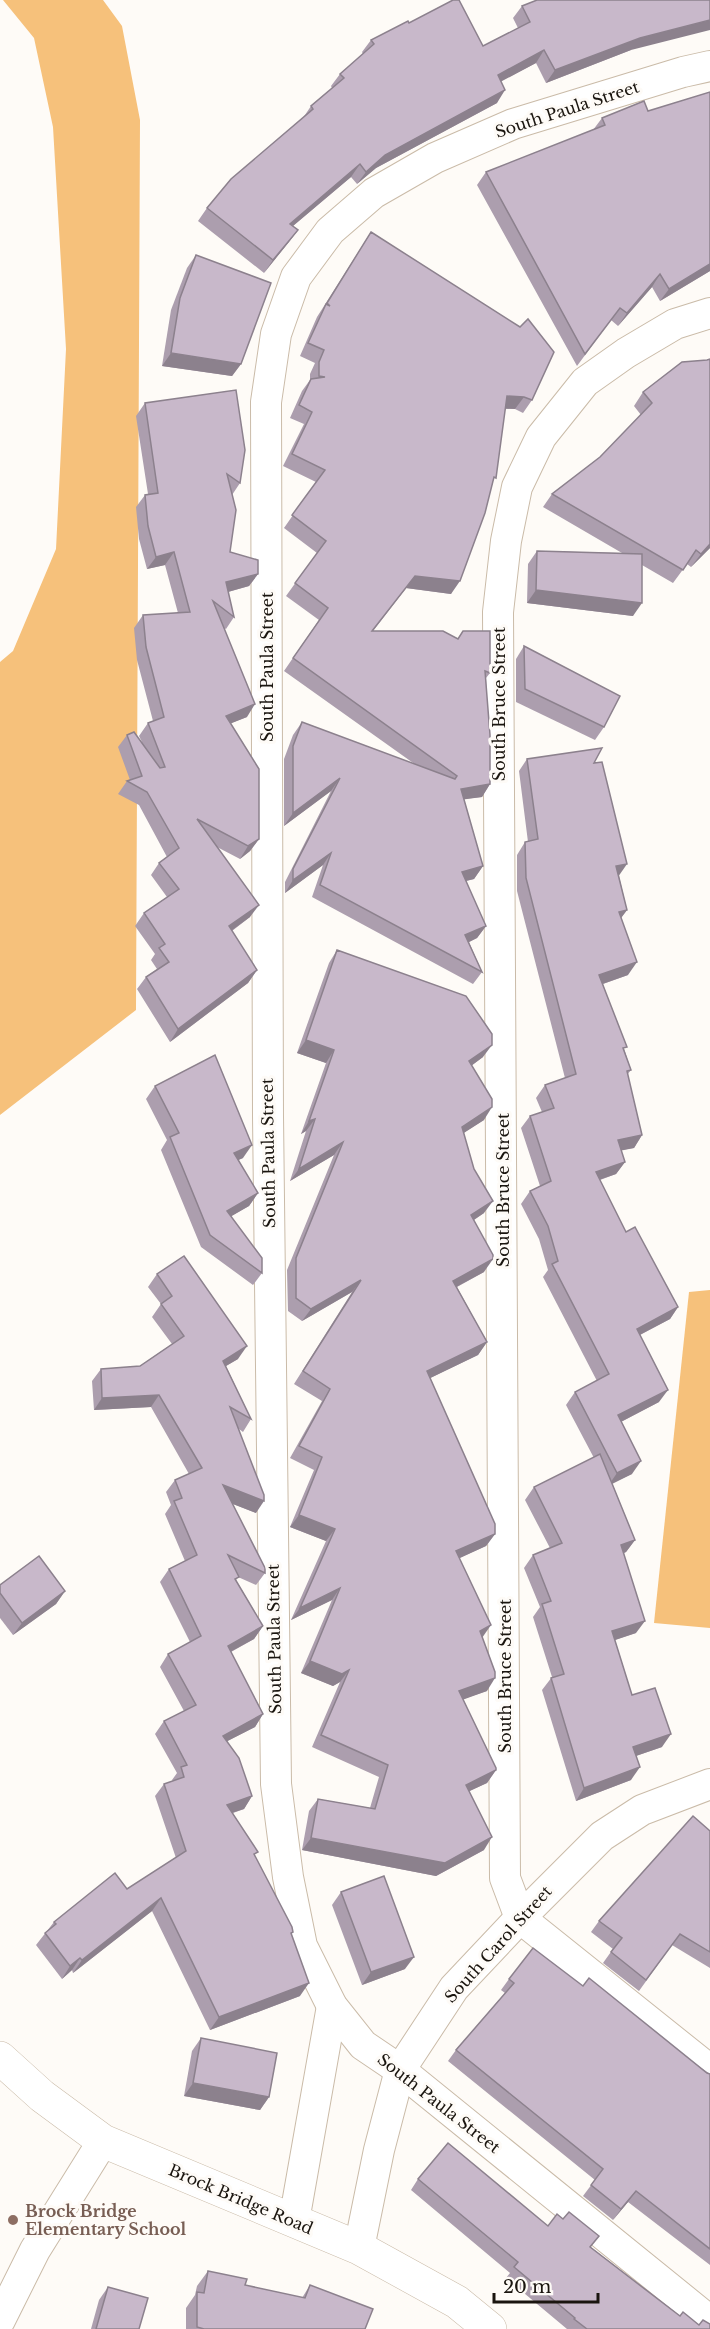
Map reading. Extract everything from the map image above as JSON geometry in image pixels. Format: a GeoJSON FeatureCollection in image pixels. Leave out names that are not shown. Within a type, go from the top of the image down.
{"type":"FeatureCollection","features":[{"type":"Feature","properties":{"kind":"street","name":"South Paula Street"},"geometry":{"type":"LineString","coordinates":[[710,66],[683,72],[513,124],[435,158],[374,193],[330,231],[296,277],[276,334],[266,402],[268,1116],[276,1785],[288,1877],[302,1946],[332,2006],[363,2045],[400,2070],[710,2321]]}},
{"type":"Feature","properties":{"kind":"street","name":"South Bruce Street"},"geometry":{"type":"LineString","coordinates":[[520,1917],[505,1878],[504,1820],[506,1646],[498,612],[506,541],[518,487],[541,437],[585,382],[626,353],[675,324],[710,313]]}},
{"type":"Feature","properties":{"kind":"street","name":"South Carol Street"},"geometry":{"type":"LineString","coordinates":[[359,2248],[379,2150],[400,2070],[454,1988],[520,1917],[602,1836],[642,1810],[705,1792]]}},
{"type":"Feature","properties":{"kind":"street"},"geometry":{"type":"LineString","coordinates":[[520,1917],[710,2070]]}},
{"type":"Feature","properties":{"kind":"street"},"geometry":{"type":"LineString","coordinates":[[294,2221],[332,2006]]}},
{"type":"Feature","properties":{"kind":"street","name":"Brock Bridge Road"},"geometry":{"type":"LineString","coordinates":[[0,2058],[42,2096],[103,2141],[359,2248],[458,2302],[490,2329]]}},
{"type":"Feature","properties":{"kind":"street"},"geometry":{"type":"LineString","coordinates":[[0,2320],[35,2250],[103,2141]]}},
{"type":"Feature","properties":{"kind":"shaded area"},"geometry":{"type":"Polygon","coordinates":[[[3,0],[103,0],[122,26],[140,120],[136,1010],[0,1115],[0,662],[13,651],[56,549],[66,349],[53,127],[34,38],[3,0]]]}},
{"type":"Feature","properties":{"kind":"shaded area"},"geometry":{"type":"Polygon","coordinates":[[[710,1290],[710,1628],[654,1623],[689,1292],[710,1290]]]}},
{"type":"Feature","properties":{"kind":"building"},"geometry":{"type":"Polygon","coordinates":[[[453,0],[459,0],[483,46],[530,22],[522,6],[537,0],[710,0],[710,20],[640,38],[555,70],[544,50],[498,75],[505,90],[385,155],[366,172],[360,164],[290,224],[298,230],[273,260],[207,208],[231,179],[313,109],[311,106],[344,78],[340,74],[374,44],[371,40],[453,0]]]}},
{"type":"Feature","properties":{"kind":"building"},"geometry":{"type":"Polygon","coordinates":[[[710,92],[710,264],[669,289],[660,274],[627,313],[620,308],[585,354],[486,172],[605,125],[602,118],[644,101],[648,111],[710,92]]]}},
{"type":"Feature","properties":{"kind":"building"},"geometry":{"type":"Polygon","coordinates":[[[371,232],[520,327],[528,319],[554,352],[532,400],[507,396],[496,478],[494,477],[485,513],[460,581],[415,576],[372,631],[443,631],[458,639],[463,631],[490,631],[490,673],[485,671],[490,735],[490,784],[461,789],[483,866],[462,872],[486,926],[465,935],[482,972],[320,885],[331,853],[293,880],[293,869],[340,778],[293,813],[293,746],[302,722],[455,779],[457,776],[293,658],[328,608],[295,583],[326,541],[292,515],[325,470],[292,454],[312,412],[299,405],[311,379],[325,377],[319,376],[319,362],[324,350],[308,343],[326,304],[330,306],[327,303],[371,232]]]}},
{"type":"Feature","properties":{"kind":"building"},"geometry":{"type":"Polygon","coordinates":[[[196,255],[271,283],[241,364],[171,353],[180,298],[196,255]]]}},
{"type":"Feature","properties":{"kind":"building"},"geometry":{"type":"Polygon","coordinates":[[[710,359],[710,544],[701,554],[696,550],[683,570],[552,494],[600,457],[652,403],[643,392],[682,362],[710,359]]]}},
{"type":"Feature","properties":{"kind":"building"},"geometry":{"type":"Polygon","coordinates":[[[236,390],[245,450],[240,483],[227,474],[236,510],[230,552],[258,560],[258,574],[226,582],[234,617],[213,601],[255,704],[226,716],[259,769],[259,839],[248,846],[197,819],[259,905],[229,926],[257,970],[178,1029],[146,977],[169,962],[159,948],[165,944],[144,913],[179,889],[159,863],[179,848],[147,792],[127,781],[142,776],[127,735],[134,732],[160,768],[165,767],[148,723],[164,717],[146,647],[143,615],[190,612],[174,552],[156,557],[148,526],[145,495],[158,493],[145,403],[236,390]]]}},
{"type":"Feature","properties":{"kind":"building"},"geometry":{"type":"Polygon","coordinates":[[[537,551],[642,554],[642,603],[536,590],[537,551]]]}},
{"type":"Feature","properties":{"kind":"building"},"geometry":{"type":"Polygon","coordinates":[[[524,646],[620,696],[604,727],[525,689],[524,646]]]}},
{"type":"Feature","properties":{"kind":"building"},"geometry":{"type":"Polygon","coordinates":[[[602,748],[594,763],[602,762],[627,864],[616,866],[627,910],[619,912],[637,962],[599,975],[627,1047],[623,1048],[631,1070],[627,1071],[642,1135],[618,1140],[625,1162],[596,1172],[626,1232],[635,1227],[678,1307],[637,1329],[668,1390],[618,1415],[641,1461],[617,1473],[575,1392],[609,1374],[552,1264],[558,1261],[548,1226],[530,1191],[551,1181],[530,1116],[554,1108],[545,1085],[576,1074],[526,878],[525,842],[538,839],[527,759],[602,748]]]}},
{"type":"Feature","properties":{"kind":"building"},"geometry":{"type":"Polygon","coordinates":[[[337,950],[466,996],[492,1034],[492,1045],[469,1061],[492,1099],[492,1107],[462,1127],[474,1169],[493,1201],[471,1215],[493,1259],[453,1281],[487,1342],[427,1371],[495,1524],[495,1534],[456,1551],[491,1625],[480,1631],[495,1672],[495,1678],[459,1691],[496,1768],[466,1785],[492,1837],[445,1863],[311,1838],[318,1799],[375,1809],[388,1765],[321,1735],[349,1670],[342,1674],[310,1661],[340,1588],[300,1608],[335,1529],[299,1515],[322,1457],[299,1446],[330,1389],[303,1371],[361,1280],[311,1309],[296,1298],[296,1258],[343,1142],[299,1169],[315,1119],[309,1121],[334,1050],[306,1040],[337,950]]]}},
{"type":"Feature","properties":{"kind":"building"},"geometry":{"type":"Polygon","coordinates":[[[215,1055],[252,1145],[234,1153],[258,1193],[227,1211],[262,1258],[262,1273],[210,1235],[170,1137],[179,1133],[155,1086],[215,1055]]]}},
{"type":"Feature","properties":{"kind":"building"},"geometry":{"type":"Polygon","coordinates":[[[184,1256],[247,1346],[223,1361],[251,1419],[230,1407],[264,1495],[264,1501],[223,1485],[265,1568],[265,1573],[228,1555],[239,1577],[235,1579],[263,1626],[228,1646],[263,1714],[223,1736],[239,1758],[252,1796],[227,1805],[258,1852],[254,1854],[292,1927],[293,1932],[291,1933],[309,1983],[219,2017],[161,1898],[82,1960],[80,1958],[70,1966],[45,1933],[56,1924],[54,1922],[115,1873],[127,1889],[186,1851],[164,1784],[184,1777],[181,1767],[187,1765],[164,1721],[196,1705],[168,1654],[201,1636],[169,1569],[197,1555],[174,1501],[182,1498],[175,1480],[202,1468],[159,1395],[102,1398],[101,1369],[140,1366],[184,1336],[161,1304],[172,1296],[157,1274],[184,1256]]]}},
{"type":"Feature","properties":{"kind":"building"},"geometry":{"type":"Polygon","coordinates":[[[600,1454],[635,1540],[621,1545],[645,1621],[612,1631],[632,1695],[655,1688],[671,1734],[633,1747],[640,1767],[584,1788],[551,1678],[564,1674],[542,1604],[551,1601],[533,1555],[562,1543],[534,1487],[600,1454]]]}},
{"type":"Feature","properties":{"kind":"building"},"geometry":{"type":"Polygon","coordinates":[[[39,1556],[65,1591],[22,1623],[0,1593],[0,1585],[39,1556]]]}},
{"type":"Feature","properties":{"kind":"building"},"geometry":{"type":"Polygon","coordinates":[[[693,1816],[710,1831],[710,1952],[680,1934],[646,1980],[611,1952],[622,1938],[599,1921],[693,1816]]]}},
{"type":"Feature","properties":{"kind":"building"},"geometry":{"type":"Polygon","coordinates":[[[384,1876],[414,1957],[371,1972],[341,1892],[384,1876]]]}},
{"type":"Feature","properties":{"kind":"building"},"geometry":{"type":"Polygon","coordinates":[[[533,1948],[583,1986],[589,1978],[710,2074],[710,2249],[636,2191],[621,2209],[591,2185],[603,2169],[456,2050],[514,1983],[509,1979],[533,1948]]]}},
{"type":"Feature","properties":{"kind":"building"},"geometry":{"type":"Polygon","coordinates":[[[201,2038],[277,2053],[269,2097],[193,2083],[201,2038]]]}},
{"type":"Feature","properties":{"kind":"building"},"geometry":{"type":"Polygon","coordinates":[[[448,2143],[548,2226],[557,2214],[563,2219],[569,2212],[599,2236],[590,2247],[680,2316],[683,2312],[699,2325],[703,2320],[710,2324],[710,2329],[587,2329],[514,2267],[518,2262],[418,2179],[448,2143]]]}},
{"type":"Feature","properties":{"kind":"building"},"geometry":{"type":"Polygon","coordinates":[[[208,2271],[247,2279],[245,2285],[305,2298],[310,2285],[373,2309],[365,2329],[204,2329],[197,2327],[197,2292],[204,2293],[208,2271]]]}},
{"type":"Feature","properties":{"kind":"building"},"geometry":{"type":"Polygon","coordinates":[[[108,2287],[148,2298],[139,2329],[96,2329],[108,2287]]]}},
{"type":"Feature","properties":{"kind":"place","name":"Brock Bridge Elementary School"},"geometry":{"type":"Point","coordinates":[13,2220]}}]}
